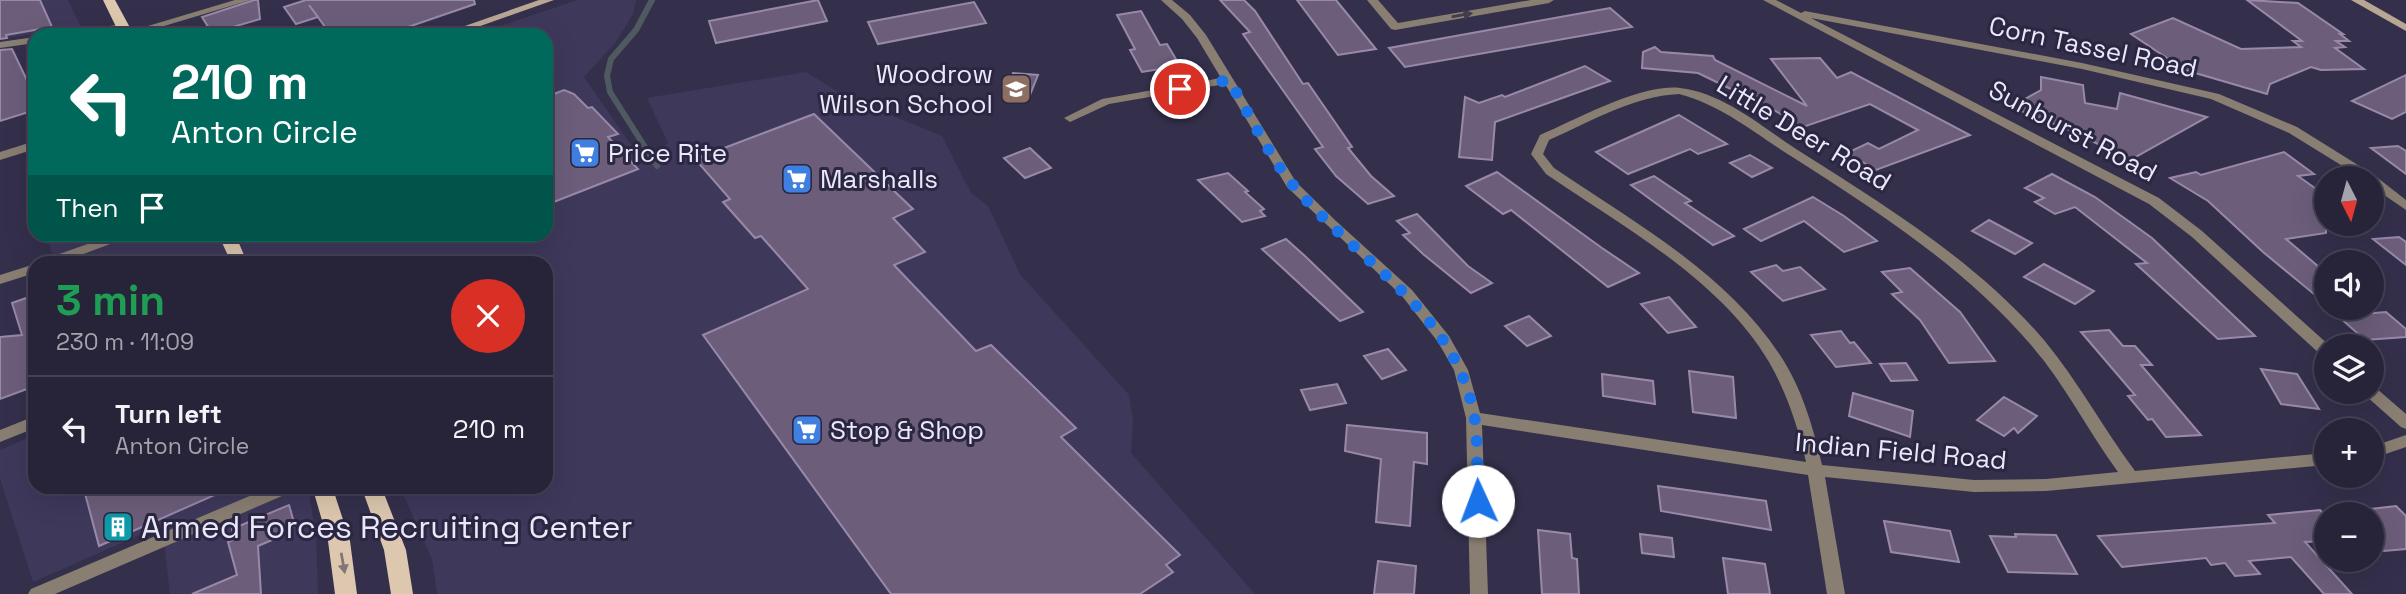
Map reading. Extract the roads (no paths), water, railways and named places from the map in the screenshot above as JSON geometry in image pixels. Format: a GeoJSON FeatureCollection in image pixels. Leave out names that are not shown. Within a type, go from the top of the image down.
{"type":"FeatureCollection","features":[{"type":"Feature","properties":{"kind":"main road"},"geometry":{"type":"LineString","coordinates":[[109,0],[123,28]]}},
{"type":"Feature","properties":{"kind":"main road"},"geometry":{"type":"LineString","coordinates":[[324,494],[339,541],[346,594]]}},
{"type":"Feature","properties":{"kind":"main road"},"geometry":{"type":"LineString","coordinates":[[374,494],[395,550],[402,594]]}},
{"type":"Feature","properties":{"kind":"street"},"geometry":{"type":"LineString","coordinates":[[140,28],[246,0]]}},
{"type":"Feature","properties":{"kind":"street"},"geometry":{"type":"LineString","coordinates":[[462,28],[525,3],[549,0]]}},
{"type":"Feature","properties":{"kind":"street"},"geometry":{"type":"LineString","coordinates":[[1166,0],[1186,17],[1202,37],[1291,184],[1426,313],[1461,370],[1475,418],[1479,594]]}},
{"type":"Feature","properties":{"kind":"street"},"geometry":{"type":"LineString","coordinates":[[1372,0],[1395,27],[1549,0]]}},
{"type":"Feature","properties":{"kind":"street","name":"Sunburst Road"},"geometry":{"type":"LineString","coordinates":[[1768,0],[2154,201],[2197,234],[2314,340]]}},
{"type":"Feature","properties":{"kind":"street"},"geometry":{"type":"LineString","coordinates":[[2356,0],[2406,28]]}},
{"type":"Feature","properties":{"kind":"street","name":"Corn Tassel Road"},"geometry":{"type":"LineString","coordinates":[[1790,11],[2082,66],[2215,96],[2293,130],[2350,166]]}},
{"type":"Feature","properties":{"kind":"street"},"geometry":{"type":"LineString","coordinates":[[0,45],[28,41]]}},
{"type":"Feature","properties":{"kind":"street"},"geometry":{"type":"LineString","coordinates":[[1070,118],[1106,101],[1229,80]]}},
{"type":"Feature","properties":{"kind":"street","name":"Little Deer Road"},"geometry":{"type":"LineString","coordinates":[[1816,470],[1794,396],[1771,356],[1746,321],[1695,273],[1550,172],[1536,153],[1544,138],[1660,91],[1690,94],[1726,110],[1902,222],[1944,252],[1981,285],[2010,312],[2061,372],[2131,477]]}},
{"type":"Feature","properties":{"kind":"street"},"geometry":{"type":"LineString","coordinates":[[0,156],[28,147]]}},
{"type":"Feature","properties":{"kind":"street","name":"Corn Tassel Road"},"geometry":{"type":"LineString","coordinates":[[2384,189],[2406,206]]}},
{"type":"Feature","properties":{"kind":"street"},"geometry":{"type":"LineString","coordinates":[[67,256],[108,242]]}},
{"type":"Feature","properties":{"kind":"street"},"geometry":{"type":"LineString","coordinates":[[0,280],[28,270]]}},
{"type":"Feature","properties":{"kind":"street"},"geometry":{"type":"LineString","coordinates":[[2384,404],[2406,423]]}},
{"type":"Feature","properties":{"kind":"street","name":"Indian Field Road"},"geometry":{"type":"LineString","coordinates":[[1475,418],[1816,470],[2009,487],[2314,460]]}},
{"type":"Feature","properties":{"kind":"street"},"geometry":{"type":"LineString","coordinates":[[0,436],[28,425]]}},
{"type":"Feature","properties":{"kind":"street"},"geometry":{"type":"LineString","coordinates":[[2384,449],[2406,442]]}},
{"type":"Feature","properties":{"kind":"street"},"geometry":{"type":"LineString","coordinates":[[1816,470],[1836,594]]}},
{"type":"Feature","properties":{"kind":"street"},"geometry":{"type":"LineString","coordinates":[[37,594],[271,494]]}},
{"type":"Feature","properties":{"kind":"waterway"},"geometry":{"type":"LineString","coordinates":[[652,0],[636,30],[611,59],[607,76],[610,92],[657,166]]}},
{"type":"Feature","properties":{"kind":"place","name":"Woodrow Wilson School"},"geometry":{"type":"Point","coordinates":[1016,89]}},
{"type":"Feature","properties":{"kind":"place","name":"Price Rite"},"geometry":{"type":"Point","coordinates":[585,153]}},
{"type":"Feature","properties":{"kind":"place","name":"Marshalls"},"geometry":{"type":"Point","coordinates":[797,179]}},
{"type":"Feature","properties":{"kind":"place","name":"Stop & Shop"},"geometry":{"type":"Point","coordinates":[807,430]}},
{"type":"Feature","properties":{"kind":"place","name":"Armed Forces Recruiting Center"},"geometry":{"type":"Point","coordinates":[118,527]}}]}
